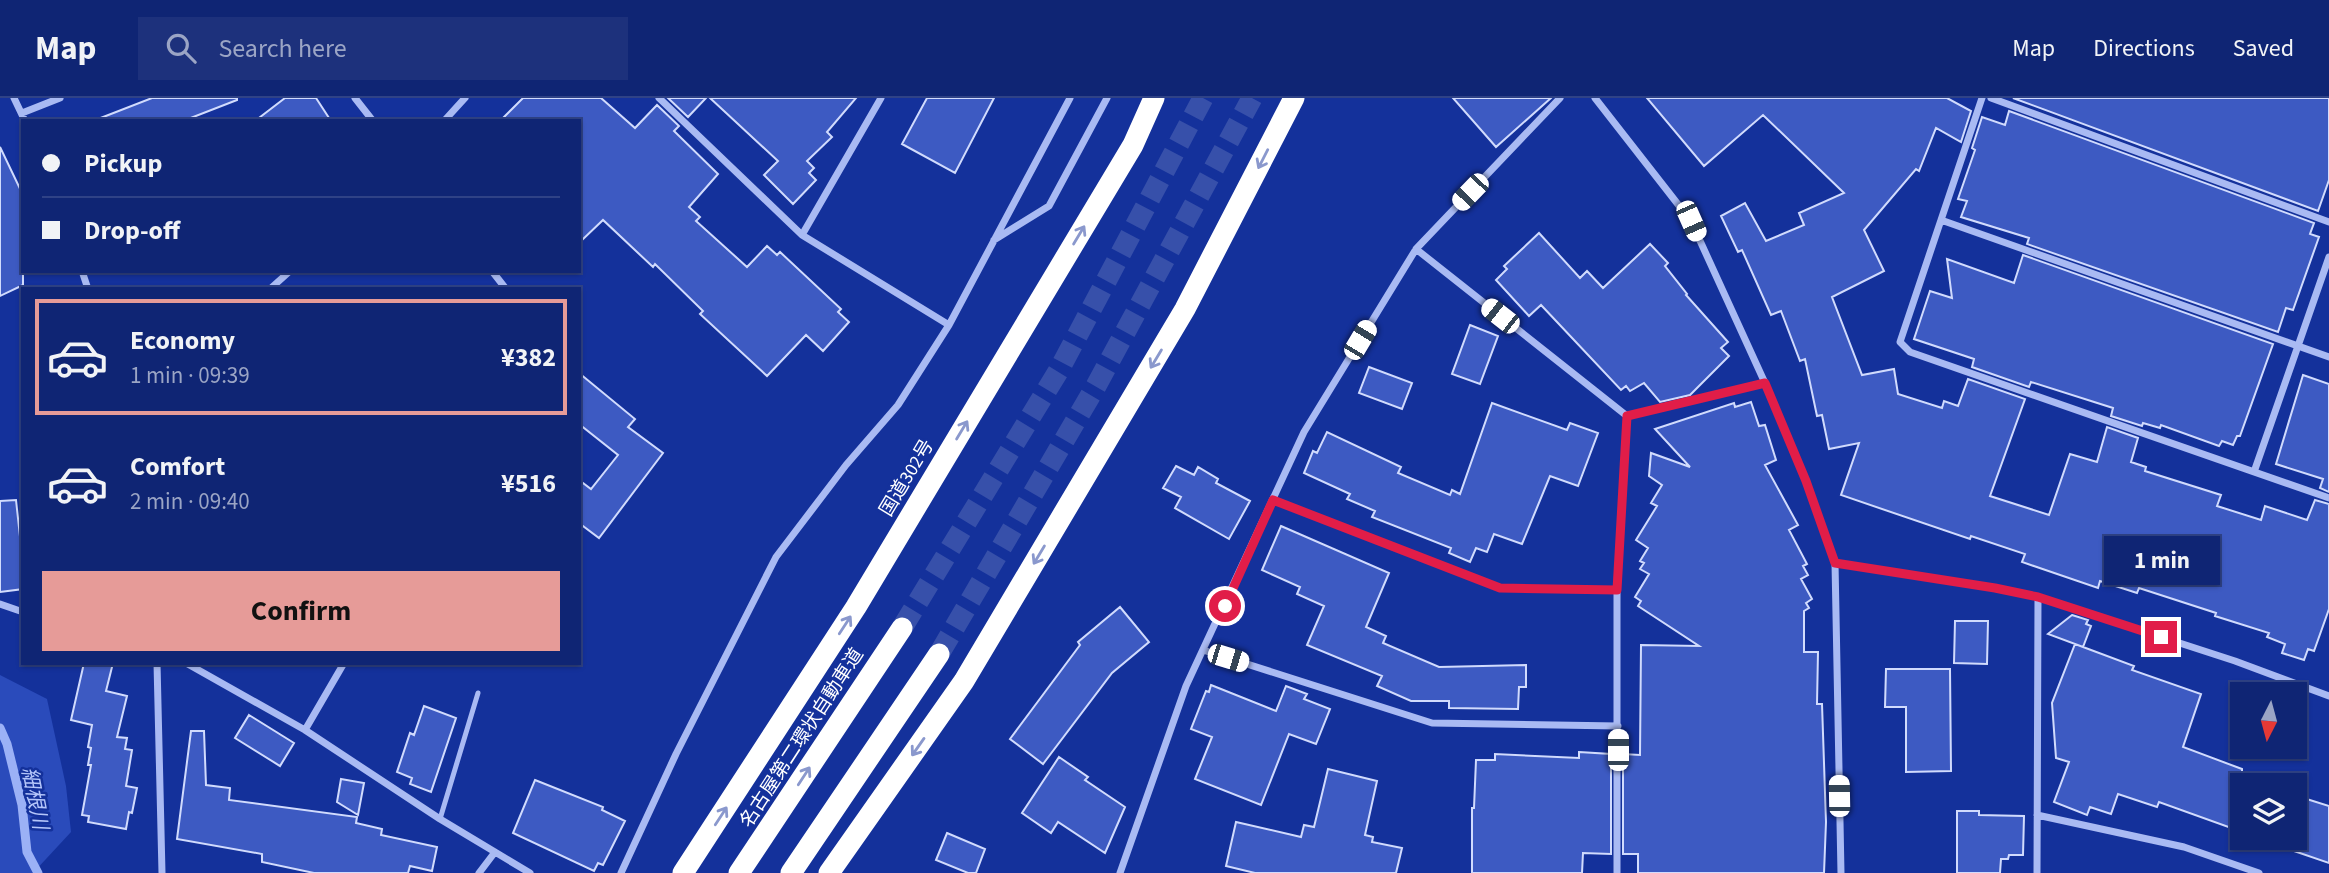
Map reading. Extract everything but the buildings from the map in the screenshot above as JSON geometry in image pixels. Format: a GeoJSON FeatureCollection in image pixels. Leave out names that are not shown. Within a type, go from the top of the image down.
{"type":"FeatureCollection","features":[{"type":"Feature","properties":{"kind":"highway","name":"国道302号"},"geometry":{"type":"LineString","coordinates":[[683,873],[856,607],[1133,145],[1154,98]]}},
{"type":"Feature","properties":{"kind":"highway"},"geometry":{"type":"LineString","coordinates":[[829,873],[964,681],[1185,309],[1294,98]]}},
{"type":"Feature","properties":{"kind":"highway","name":"名古屋第二環状自動車道"},"geometry":{"type":"LineString","coordinates":[[739,873],[902,628]]}},
{"type":"Feature","properties":{"kind":"highway"},"geometry":{"type":"LineString","coordinates":[[791,873],[939,654]]}},
{"type":"Feature","properties":{"kind":"street"},"geometry":{"type":"LineString","coordinates":[[13,98],[24,117],[60,98]]}},
{"type":"Feature","properties":{"kind":"street"},"geometry":{"type":"LineString","coordinates":[[355,98],[371,119]]}},
{"type":"Feature","properties":{"kind":"street"},"geometry":{"type":"LineString","coordinates":[[446,119],[465,98]]}},
{"type":"Feature","properties":{"kind":"street"},"geometry":{"type":"LineString","coordinates":[[659,98],[802,235],[949,325]]}},
{"type":"Feature","properties":{"kind":"street"},"geometry":{"type":"LineString","coordinates":[[802,235],[881,98]]}},
{"type":"Feature","properties":{"kind":"street"},"geometry":{"type":"LineString","coordinates":[[621,873],[676,754],[776,556],[846,465],[898,405],[949,325],[1070,98]]}},
{"type":"Feature","properties":{"kind":"street"},"geometry":{"type":"LineString","coordinates":[[994,241],[1049,206],[1107,98]]}},
{"type":"Feature","properties":{"kind":"street"},"geometry":{"type":"LineString","coordinates":[[1120,873],[1186,686],[1304,432],[1416,249],[1560,98]]}},
{"type":"Feature","properties":{"kind":"street"},"geometry":{"type":"LineString","coordinates":[[1595,98],[1691,221],[1765,383],[1806,481],[1835,563],[1841,873]]}},
{"type":"Feature","properties":{"kind":"street"},"geometry":{"type":"LineString","coordinates":[[1982,98],[1900,342],[1910,352],[2329,498]]}},
{"type":"Feature","properties":{"kind":"street"},"geometry":{"type":"LineString","coordinates":[[1991,98],[2329,222]]}},
{"type":"Feature","properties":{"kind":"street"},"geometry":{"type":"LineString","coordinates":[[1941,220],[2329,357]]}},
{"type":"Feature","properties":{"kind":"street"},"geometry":{"type":"LineString","coordinates":[[1416,249],[1627,416]]}},
{"type":"Feature","properties":{"kind":"street"},"geometry":{"type":"LineString","coordinates":[[2254,472],[2329,257]]}},
{"type":"Feature","properties":{"kind":"street"},"geometry":{"type":"LineString","coordinates":[[276,287],[288,273]]}},
{"type":"Feature","properties":{"kind":"street"},"geometry":{"type":"LineString","coordinates":[[494,273],[504,287]]}},
{"type":"Feature","properties":{"kind":"street"},"geometry":{"type":"LineString","coordinates":[[1627,416],[1765,383]]}},
{"type":"Feature","properties":{"kind":"street"},"geometry":{"type":"LineString","coordinates":[[1617,873],[1617,590],[1627,416]]}},
{"type":"Feature","properties":{"kind":"street"},"geometry":{"type":"LineString","coordinates":[[1273,500],[1500,588],[1617,590]]}},
{"type":"Feature","properties":{"kind":"street"},"geometry":{"type":"LineString","coordinates":[[1835,563],[2038,597],[2235,661],[2329,696]]}},
{"type":"Feature","properties":{"kind":"street"},"geometry":{"type":"LineString","coordinates":[[2037,873],[2038,597]]}},
{"type":"Feature","properties":{"kind":"street"},"geometry":{"type":"LineString","coordinates":[[0,604],[21,611]]}},
{"type":"Feature","properties":{"kind":"street"},"geometry":{"type":"LineString","coordinates":[[1203,650],[1432,723],[1618,726]]}},
{"type":"Feature","properties":{"kind":"street"},"geometry":{"type":"LineString","coordinates":[[157,665],[162,873]]}},
{"type":"Feature","properties":{"kind":"street"},"geometry":{"type":"LineString","coordinates":[[190,665],[305,730],[440,819],[530,873]]}},
{"type":"Feature","properties":{"kind":"street"},"geometry":{"type":"LineString","coordinates":[[305,730],[344,665]]}},
{"type":"Feature","properties":{"kind":"street"},"geometry":{"type":"LineString","coordinates":[[2037,815],[2184,847],[2259,873]]}},
{"type":"Feature","properties":{"kind":"street"},"geometry":{"type":"LineString","coordinates":[[479,873],[495,852]]}},
{"type":"Feature","properties":{"kind":"lane"},"geometry":{"type":"LineString","coordinates":[[440,819],[478,693]]}},
{"type":"Feature","properties":{"kind":"shaded area"},"geometry":{"type":"Polygon","coordinates":[[[0,675],[47,699],[66,786],[71,832],[33,873],[0,873],[0,675]]]}},
{"type":"Feature","properties":{"kind":"waterway","name":"細根川"},"geometry":{"type":"LineString","coordinates":[[0,728],[7,744],[22,805],[27,852],[38,873]]}},
{"type":"Feature","properties":{"kind":"tunnel"},"geometry":{"type":"LineString","coordinates":[[902,628],[1059,370],[1203,98]]}},
{"type":"Feature","properties":{"kind":"tunnel"},"geometry":{"type":"LineString","coordinates":[[939,654],[1096,386],[1252,98]]}},
{"type":"Feature","properties":{"kind":"route"},"geometry":{"type":"LineString","coordinates":[[1225,606],[1273,500],[1500,588],[1617,590],[1627,416],[1765,383],[1806,481],[1835,563],[2038,597],[2161,637]]}}]}
